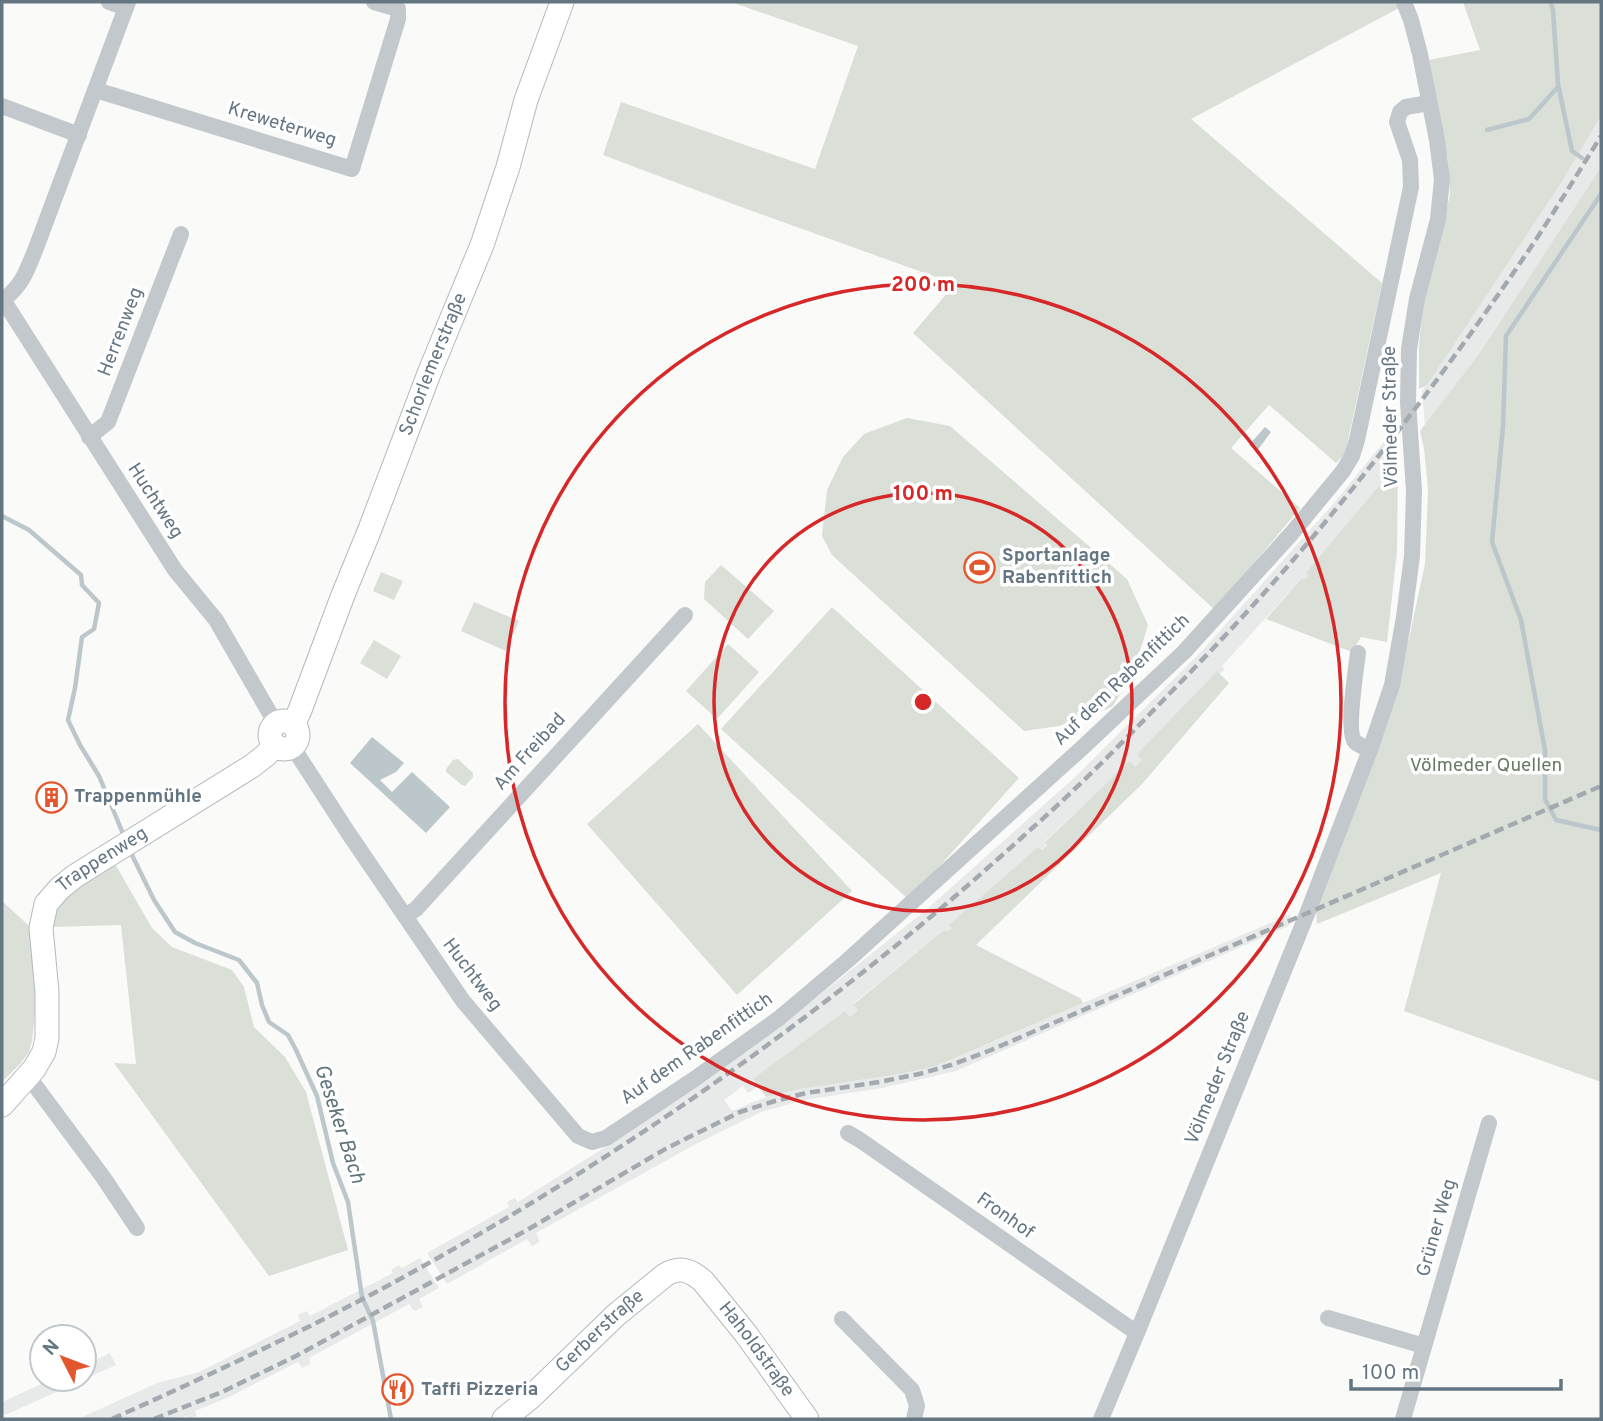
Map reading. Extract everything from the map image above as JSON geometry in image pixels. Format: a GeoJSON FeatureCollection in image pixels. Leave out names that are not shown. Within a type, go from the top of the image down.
{"type":"FeatureCollection","features":[{"type":"Feature","properties":{"kind":"street"},"geometry":{"type":"LineString","coordinates":[[2,299],[15,291],[20,284],[36,248],[127,5],[109,2]]}},
{"type":"Feature","properties":{"kind":"street","name":"Kreweterweg"},"geometry":{"type":"LineString","coordinates":[[96,90],[352,169],[398,19],[398,9],[374,2]]}},
{"type":"Feature","properties":{"kind":"street","name":"Schorlemerstraße"},"geometry":{"type":"LineString","coordinates":[[284,735],[300,710],[430,371],[482,244],[508,167],[526,100],[562,2]]}},
{"type":"Feature","properties":{"kind":"street","name":"Völmeder Straße"},"geometry":{"type":"LineString","coordinates":[[1101,1419],[1307,914],[1392,685],[1412,556],[1414,491],[1408,402],[1409,349],[1417,299],[1438,219],[1442,179],[1437,140],[1411,20],[1404,2]]}},
{"type":"Feature","properties":{"kind":"street","name":"Auf dem Rabenfittich"},"geometry":{"type":"LineString","coordinates":[[592,1142],[606,1138],[778,1019],[868,942],[1184,652],[1292,533],[1343,471],[1357,440],[1411,187],[1410,160],[1397,122],[1400,112],[1406,107],[1429,103]]}},
{"type":"Feature","properties":{"kind":"street"},"geometry":{"type":"LineString","coordinates":[[2,106],[79,135]]}},
{"type":"Feature","properties":{"kind":"street","name":"Herrenweg"},"geometry":{"type":"LineString","coordinates":[[89,437],[108,422],[181,234]]}},
{"type":"Feature","properties":{"kind":"street","name":"Huchtweg"},"geometry":{"type":"LineString","coordinates":[[2,299],[175,570],[216,620],[284,735],[463,1001],[578,1136],[592,1142]]}},
{"type":"Feature","properties":{"kind":"street","name":"Am Freibad"},"geometry":{"type":"LineString","coordinates":[[405,916],[416,909],[685,615]]}},
{"type":"Feature","properties":{"kind":"street"},"geometry":{"type":"LineString","coordinates":[[1358,653],[1351,734],[1354,741],[1370,750]]}},
{"type":"Feature","properties":{"kind":"street","name":"Trappenweg"},"geometry":{"type":"LineString","coordinates":[[2,1105],[40,1061],[47,1038],[47,992],[41,928],[47,904],[60,888],[75,876],[252,766],[284,735]]}},
{"type":"Feature","properties":{"kind":"street"},"geometry":{"type":"LineString","coordinates":[[28,1076],[137,1228]]}},
{"type":"Feature","properties":{"kind":"street","name":"Grüner Weg"},"geometry":{"type":"LineString","coordinates":[[1403,1419],[1489,1123]]}},
{"type":"Feature","properties":{"kind":"street","name":"Fronhof"},"geometry":{"type":"LineString","coordinates":[[848,1133],[1137,1333]]}},
{"type":"Feature","properties":{"kind":"street","name":"Gerberstraße"},"geometry":{"type":"LineString","coordinates":[[504,1419],[531,1397],[616,1315],[665,1275],[683,1269],[703,1280]]}},
{"type":"Feature","properties":{"kind":"street","name":"Haholdstraße"},"geometry":{"type":"LineString","coordinates":[[703,1280],[807,1419]]}},
{"type":"Feature","properties":{"kind":"street"},"geometry":{"type":"LineString","coordinates":[[1328,1318],[1424,1346]]}},
{"type":"Feature","properties":{"kind":"street"},"geometry":{"type":"LineString","coordinates":[[842,1319],[912,1390],[917,1406],[914,1419]]}},
{"type":"Feature","properties":{"kind":"shaded area"},"geometry":{"type":"Polygon","coordinates":[[[1601,116],[1601,167],[1479,354],[1425,425],[1422,391],[1563,180],[1601,116]]]}},
{"type":"Feature","properties":{"kind":"shaded area"},"geometry":{"type":"Polygon","coordinates":[[[1265,427],[1271,432],[1257,451],[1249,445],[1265,427]]]}},
{"type":"Feature","properties":{"kind":"shaded area"},"geometry":{"type":"Polygon","coordinates":[[[1387,438],[1388,475],[1307,573],[1309,576],[1304,581],[1301,579],[1222,666],[1225,669],[1220,674],[1216,672],[1137,754],[1143,760],[1135,767],[1130,762],[1045,841],[1047,844],[1041,850],[1038,847],[950,925],[952,928],[947,933],[944,930],[854,1003],[859,1011],[850,1017],[845,1011],[754,1079],[758,1086],[748,1093],[743,1086],[724,1100],[732,1111],[766,1097],[800,1089],[936,1066],[1291,914],[1289,926],[956,1071],[882,1088],[804,1100],[761,1112],[694,1145],[536,1233],[540,1242],[532,1246],[527,1239],[447,1284],[427,1253],[509,1207],[507,1202],[515,1198],[518,1202],[618,1139],[787,1021],[926,910],[1075,777],[1201,652],[1334,503],[1387,438]]]}},
{"type":"Feature","properties":{"kind":"shaded area"},"geometry":{"type":"Polygon","coordinates":[[[372,737],[404,763],[396,772],[380,780],[392,792],[412,772],[450,807],[426,833],[350,763],[372,737]]]}},
{"type":"Feature","properties":{"kind":"shaded area"},"geometry":{"type":"Polygon","coordinates":[[[420,1258],[439,1288],[419,1299],[423,1307],[414,1311],[409,1304],[309,1358],[311,1364],[302,1368],[298,1362],[195,1411],[197,1416],[189,1419],[186,1416],[178,1419],[78,1419],[157,1383],[199,1372],[300,1321],[298,1315],[307,1311],[310,1316],[393,1273],[391,1270],[399,1265],[402,1268],[420,1258]]]}},
{"type":"Feature","properties":{"kind":"shaded area"},"geometry":{"type":"Polygon","coordinates":[[[110,1353],[116,1365],[98,1373],[98,1359],[110,1353]]]}},
{"type":"Feature","properties":{"kind":"shaded area"},"geometry":{"type":"Polygon","coordinates":[[[28,1390],[28,1393],[54,1393],[3,1415],[2,1402],[28,1390]]]}},
{"type":"Feature","properties":{"kind":"green space"},"geometry":{"type":"Polygon","coordinates":[[[731,2],[1395,2],[1399,8],[1191,119],[1382,283],[1345,454],[1336,463],[1269,405],[1231,448],[1300,508],[1215,610],[913,333],[955,284],[603,155],[621,102],[815,169],[858,46],[731,2]]]}},
{"type":"Feature","properties":{"kind":"green space"},"geometry":{"type":"Polygon","coordinates":[[[1463,2],[1601,2],[1601,116],[1563,180],[1427,385],[1419,389],[1419,343],[1425,296],[1450,195],[1448,160],[1429,60],[1480,50],[1463,2]]]}},
{"type":"Feature","properties":{"kind":"green space","name":"Völmeder Quellen"},"geometry":{"type":"Polygon","coordinates":[[[1601,167],[1601,1082],[1404,1011],[1441,873],[1317,924],[1316,911],[1409,638],[1425,564],[1428,490],[1420,431],[1479,354],[1601,167]]]}},
{"type":"Feature","properties":{"kind":"green space","name":"Sportanlage Rabenfittich"},"geometry":{"type":"Polygon","coordinates":[[[907,418],[950,426],[1127,579],[1148,625],[1133,674],[1112,707],[1059,726],[1024,731],[832,555],[822,536],[827,490],[843,457],[864,434],[907,418]]]}},
{"type":"Feature","properties":{"kind":"green space"},"geometry":{"type":"Polygon","coordinates":[[[1398,463],[1397,551],[1387,642],[1361,637],[1352,652],[1266,619],[1302,578],[1304,580],[1309,576],[1306,573],[1398,463]]]}},
{"type":"Feature","properties":{"kind":"green space"},"geometry":{"type":"Polygon","coordinates":[[[721,565],[774,611],[748,639],[704,599],[705,582],[721,565]]]}},
{"type":"Feature","properties":{"kind":"green space"},"geometry":{"type":"Polygon","coordinates":[[[381,572],[403,581],[394,600],[373,591],[381,572]]]}},
{"type":"Feature","properties":{"kind":"green space"},"geometry":{"type":"Polygon","coordinates":[[[474,602],[519,621],[506,651],[461,631],[474,602]]]}},
{"type":"Feature","properties":{"kind":"green space"},"geometry":{"type":"Polygon","coordinates":[[[832,607],[1019,778],[909,900],[721,729],[832,607]]]}},
{"type":"Feature","properties":{"kind":"green space"},"geometry":{"type":"Polygon","coordinates":[[[374,640],[401,656],[387,679],[360,663],[374,640]]]}},
{"type":"Feature","properties":{"kind":"green space"},"geometry":{"type":"Polygon","coordinates":[[[728,644],[759,672],[717,719],[686,691],[728,644]]]}},
{"type":"Feature","properties":{"kind":"green space"},"geometry":{"type":"Polygon","coordinates":[[[1217,671],[1229,683],[1142,784],[976,945],[1080,998],[1083,1003],[936,1066],[766,1097],[753,1079],[845,1011],[850,1017],[858,1011],[854,1004],[944,930],[947,932],[952,928],[949,925],[1038,847],[1042,850],[1047,845],[1045,842],[1130,761],[1135,767],[1142,760],[1137,754],[1217,671]]]}},
{"type":"Feature","properties":{"kind":"green space"},"geometry":{"type":"Polygon","coordinates":[[[698,724],[852,891],[737,995],[587,824],[698,724]]]}},
{"type":"Feature","properties":{"kind":"green space"},"geometry":{"type":"Polygon","coordinates":[[[458,759],[473,773],[465,786],[446,772],[453,760],[458,759]]]}},
{"type":"Feature","properties":{"kind":"green space"},"geometry":{"type":"Polygon","coordinates":[[[115,864],[152,928],[172,947],[232,970],[244,987],[254,1027],[285,1057],[306,1092],[348,1250],[269,1276],[114,1063],[136,1064],[121,925],[54,927],[54,918],[68,895],[115,864]]]}},
{"type":"Feature","properties":{"kind":"green space"},"geometry":{"type":"Polygon","coordinates":[[[2,901],[29,926],[38,983],[29,1052],[2,1082],[2,901]]]}},
{"type":"Feature","properties":{"kind":"waterway"},"geometry":{"type":"LineString","coordinates":[[1551,2],[1558,84],[1572,151],[1582,158]]}},
{"type":"Feature","properties":{"kind":"waterway"},"geometry":{"type":"LineString","coordinates":[[1487,130],[1529,119],[1558,87]]}},
{"type":"Feature","properties":{"kind":"waterway"},"geometry":{"type":"LineString","coordinates":[[1601,194],[1506,336],[1503,426],[1492,542],[1521,620],[1545,750],[1545,799],[1556,820],[1601,830]]}},
{"type":"Feature","properties":{"kind":"waterway","name":"Geseker Bach"},"geometry":{"type":"LineString","coordinates":[[2,516],[29,530],[81,575],[82,585],[99,603],[94,629],[82,637],[68,720],[99,776],[124,836]]}},
{"type":"Feature","properties":{"kind":"waterway","name":"Geseker Bach"},"geometry":{"type":"LineString","coordinates":[[130,851],[154,900],[175,932],[239,960],[257,983],[269,1022],[288,1035],[296,1050],[317,1096],[333,1163],[348,1202],[362,1297],[373,1321],[391,1419]]}},
{"type":"Feature","properties":{"kind":"railway"},"geometry":{"type":"LineString","coordinates":[[112,1419],[258,1352],[365,1298],[567,1181],[648,1129],[806,1017],[956,895],[1048,814],[1120,745],[1271,586],[1382,451],[1462,346],[1537,238],[1601,136]]}},
{"type":"Feature","properties":{"kind":"railway"},"geometry":{"type":"LineString","coordinates":[[154,1419],[222,1392],[296,1356],[527,1230],[667,1148],[740,1112],[806,1093],[919,1074],[991,1050],[1601,786]]}},
{"type":"Feature","properties":{"kind":"place","name":"Sportanlage Rabenfittich"},"geometry":{"type":"Point","coordinates":[979,567]}},
{"type":"Feature","properties":{"kind":"place","name":"Trappenmühle"},"geometry":{"type":"Point","coordinates":[51,797]}},
{"type":"Feature","properties":{"kind":"place","name":"Taffi Pizzeria"},"geometry":{"type":"Point","coordinates":[398,1390]}}]}
